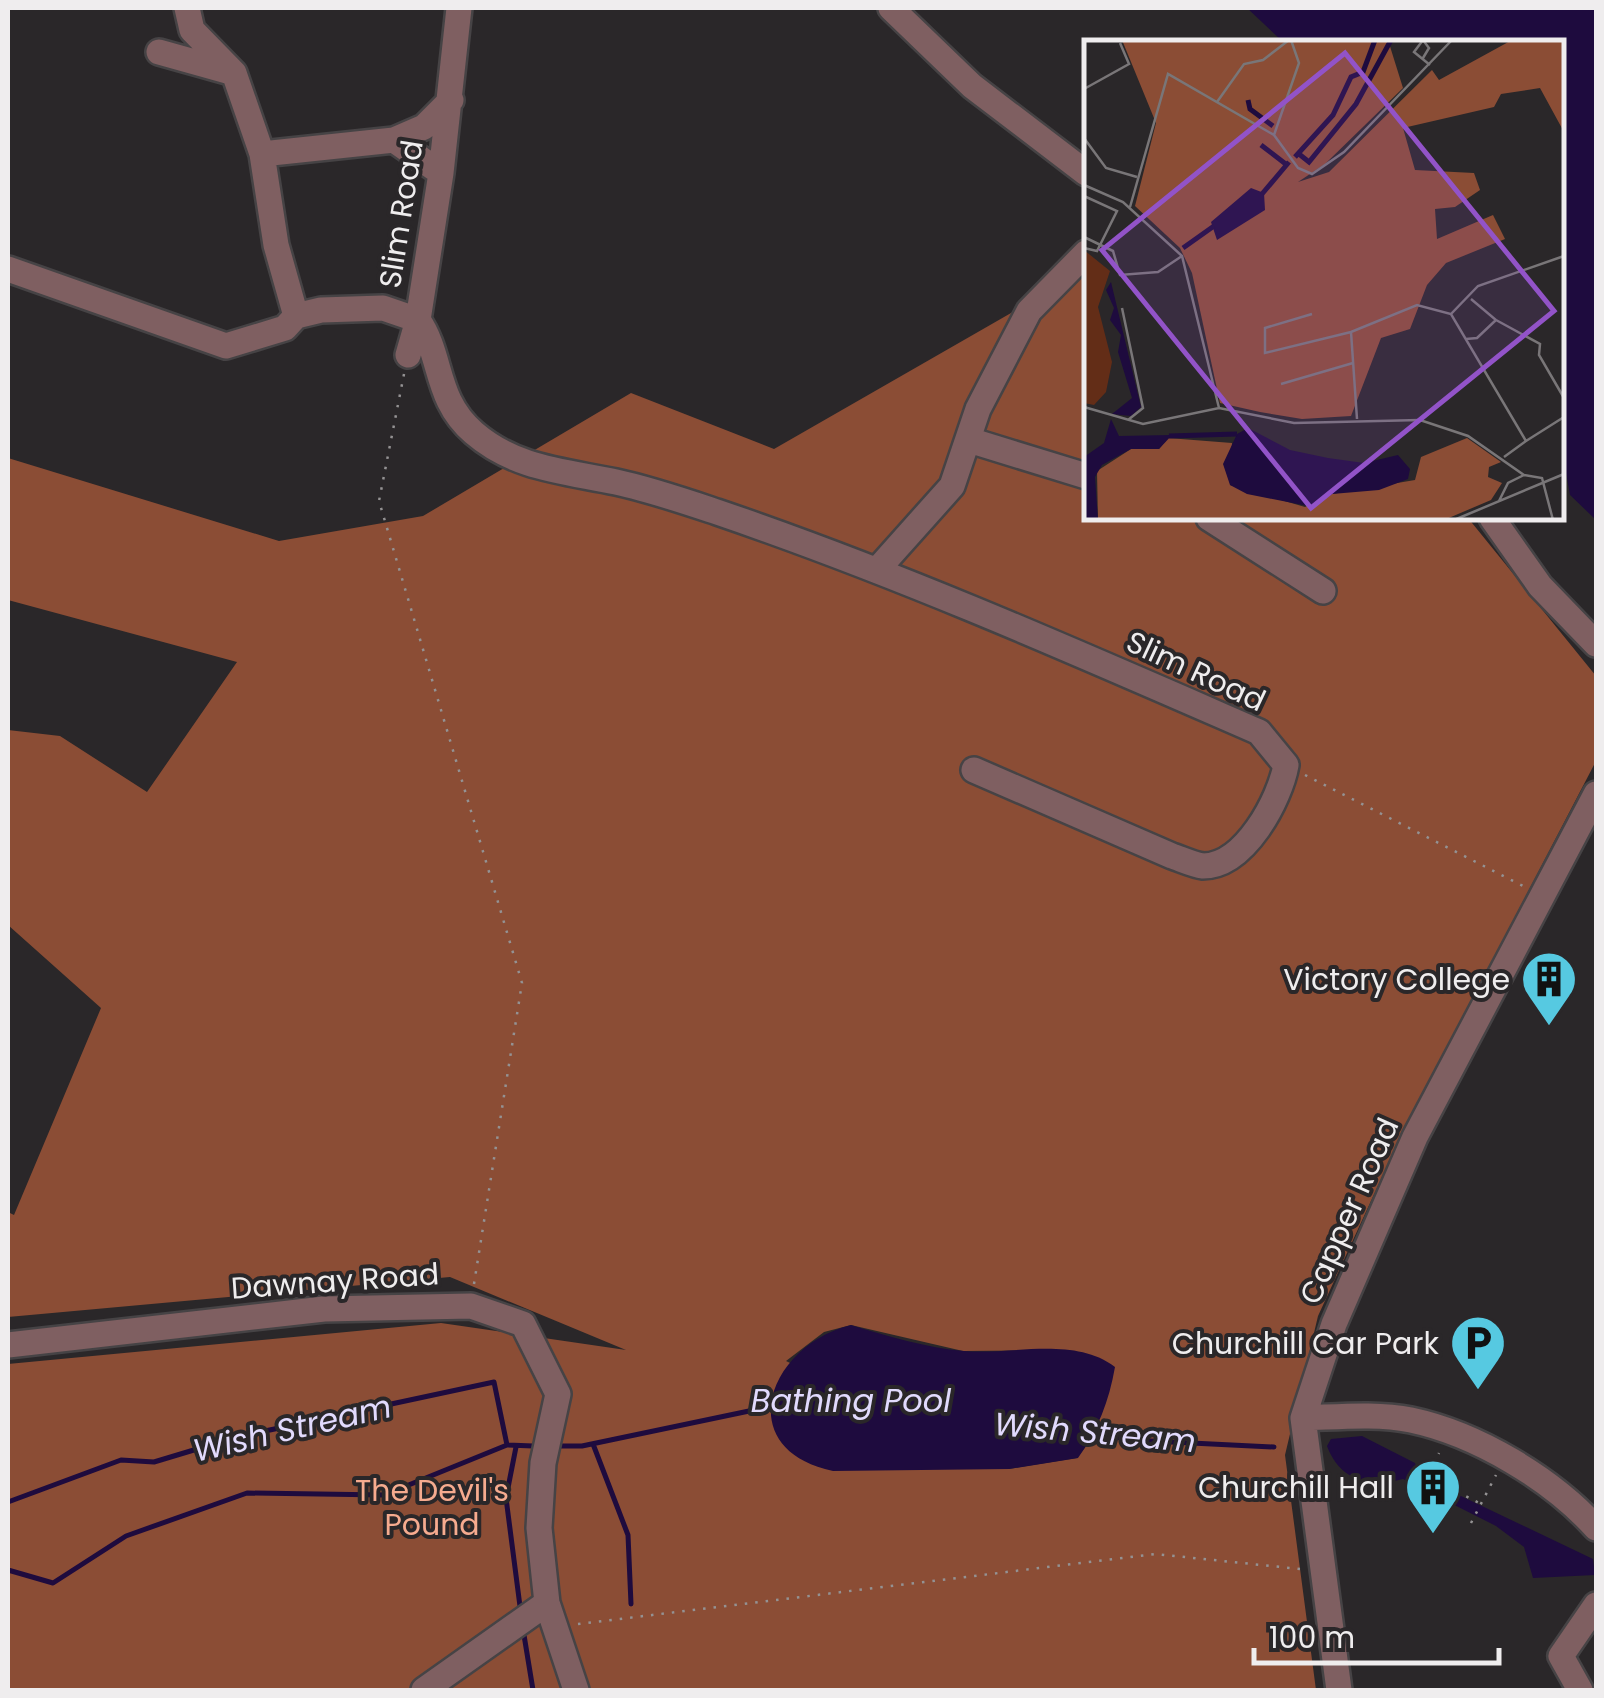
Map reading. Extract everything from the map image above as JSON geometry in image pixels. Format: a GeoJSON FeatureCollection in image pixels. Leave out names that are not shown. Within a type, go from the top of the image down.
{"type":"FeatureCollection","features":[{"type":"Feature","properties":{"kind":"street"},"geometry":{"type":"LineString","coordinates":[[187,8],[192,30],[234,73],[262,154],[276,244],[296,316]]}},
{"type":"Feature","properties":{"kind":"street","name":"Slim Road"},"geometry":{"type":"LineString","coordinates":[[459,8],[451,100],[418,320],[425,330],[440,389],[473,432],[526,466],[651,492],[878,570],[1258,732],[1286,765]]}},
{"type":"Feature","properties":{"kind":"street"},"geometry":{"type":"LineString","coordinates":[[891,8],[972,86],[1084,171]]}},
{"type":"Feature","properties":{"kind":"street"},"geometry":{"type":"LineString","coordinates":[[159,52],[234,73]]}},
{"type":"Feature","properties":{"kind":"street"},"geometry":{"type":"LineString","coordinates":[[262,154],[394,140],[424,127],[451,100]]}},
{"type":"Feature","properties":{"kind":"street"},"geometry":{"type":"LineString","coordinates":[[394,140],[441,173]]}},
{"type":"Feature","properties":{"kind":"street"},"geometry":{"type":"LineString","coordinates":[[878,570],[952,486],[978,410],[1030,311],[1084,254]]}},
{"type":"Feature","properties":{"kind":"street"},"geometry":{"type":"LineString","coordinates":[[8,269],[226,346],[285,328],[296,316],[384,308],[418,320],[408,355]]}},
{"type":"Feature","properties":{"kind":"street"},"geometry":{"type":"LineString","coordinates":[[969,440],[1084,475]]}},
{"type":"Feature","properties":{"kind":"street"},"geometry":{"type":"LineString","coordinates":[[1212,520],[1323,591]]}},
{"type":"Feature","properties":{"kind":"street"},"geometry":{"type":"LineString","coordinates":[[1493,520],[1540,586],[1596,644]]}},
{"type":"Feature","properties":{"kind":"street"},"geometry":{"type":"LineString","coordinates":[[974,770],[1172,856],[1204,866],[1230,856],[1264,822],[1282,790],[1286,765]]}},
{"type":"Feature","properties":{"kind":"street","name":"Capper Road"},"geometry":{"type":"LineString","coordinates":[[1339,1690],[1303,1418],[1334,1324],[1415,1136],[1596,794]]}},
{"type":"Feature","properties":{"kind":"street","name":"Dawnay Road"},"geometry":{"type":"LineString","coordinates":[[8,1345],[324,1309],[470,1306],[523,1324],[558,1394],[543,1463],[538,1528],[551,1615],[576,1690]]}},
{"type":"Feature","properties":{"kind":"street"},"geometry":{"type":"LineString","coordinates":[[1303,1418],[1393,1418],[1448,1432],[1546,1484],[1596,1528]]}},
{"type":"Feature","properties":{"kind":"street"},"geometry":{"type":"LineString","coordinates":[[1580,1690],[1561,1656],[1596,1606]]}},
{"type":"Feature","properties":{"kind":"street"},"geometry":{"type":"LineString","coordinates":[[424,1690],[551,1615]]}},
{"type":"Feature","properties":{"kind":"path"},"geometry":{"type":"LineString","coordinates":[[408,355],[380,501],[522,984],[470,1306]]}},
{"type":"Feature","properties":{"kind":"path"},"geometry":{"type":"LineString","coordinates":[[1286,765],[1543,896]]}},
{"type":"Feature","properties":{"kind":"path"},"geometry":{"type":"LineString","coordinates":[[1421,1492],[1448,1432]]}},
{"type":"Feature","properties":{"kind":"path"},"geometry":{"type":"LineString","coordinates":[[1472,1523],[1504,1459]]}},
{"type":"Feature","properties":{"kind":"path"},"geometry":{"type":"LineString","coordinates":[[1428,1477],[1481,1504]]}},
{"type":"Feature","properties":{"kind":"path"},"geometry":{"type":"LineString","coordinates":[[1448,1505],[1456,1491]]}},
{"type":"Feature","properties":{"kind":"path"},"geometry":{"type":"LineString","coordinates":[[551,1615],[1155,1554],[1322,1570]]}},
{"type":"Feature","properties":{"kind":"green space","name":"The Devil's Pound"},"geometry":{"type":"Polygon","coordinates":[[[1084,271],[1084,520],[1470,520],[1596,676],[1596,761],[1400,1138],[1318,1316],[1285,1455],[1316,1690],[8,1690],[8,1364],[441,1323],[626,1350],[450,1277],[8,1317],[8,1212],[14,1215],[101,1008],[8,925],[8,730],[60,736],[147,792],[237,662],[8,600],[8,458],[279,541],[423,516],[631,393],[774,449],[1084,271]],[[851,1325],[824,1332],[786,1361],[1009,1469],[1077,1458],[1096,1433],[1070,1350],[963,1351],[851,1325]]]}},
{"type":"Feature","properties":{"kind":"water"},"geometry":{"type":"Polygon","coordinates":[[[1247,8],[1596,8],[1596,520],[1570,495],[1564,462],[1564,40],[1281,40],[1247,8]]]}},
{"type":"Feature","properties":{"kind":"water","name":"Bathing Pool"},"geometry":{"type":"Polygon","coordinates":[[[851,1325],[950,1349],[1081,1352],[1115,1367],[1110,1392],[1078,1458],[1009,1469],[833,1471],[801,1459],[781,1442],[772,1421],[772,1398],[781,1375],[798,1354],[822,1336],[851,1325]]]}},
{"type":"Feature","properties":{"kind":"water"},"geometry":{"type":"Polygon","coordinates":[[[1362,1436],[1415,1463],[1419,1476],[1593,1559],[1595,1575],[1533,1578],[1524,1547],[1496,1526],[1403,1479],[1368,1482],[1348,1474],[1327,1446],[1331,1439],[1362,1436]]]}},
{"type":"Feature","properties":{"kind":"waterway","name":"Wish Stream"},"geometry":{"type":"LineString","coordinates":[[8,1502],[121,1460],[154,1462],[237,1437],[494,1382],[507,1445]]}},
{"type":"Feature","properties":{"kind":"waterway","name":"Wish Stream"},"geometry":{"type":"LineString","coordinates":[[561,1446],[582,1446],[778,1405]]}},
{"type":"Feature","properties":{"kind":"waterway","name":"Wish Stream"},"geometry":{"type":"LineString","coordinates":[[1093,1432],[1131,1440],[1274,1447]]}},
{"type":"Feature","properties":{"kind":"waterway"},"geometry":{"type":"LineString","coordinates":[[593,1444],[628,1535],[631,1604]]}},
{"type":"Feature","properties":{"kind":"waterway"},"geometry":{"type":"LineString","coordinates":[[8,1570],[53,1583],[126,1536],[247,1493],[384,1495],[507,1445],[533,1446]]}},
{"type":"Feature","properties":{"kind":"waterway"},"geometry":{"type":"LineString","coordinates":[[516,1447],[506,1498],[521,1614]]}},
{"type":"Feature","properties":{"kind":"waterway"},"geometry":{"type":"LineString","coordinates":[[523,1629],[533,1690]]}},
{"type":"Feature","properties":{"kind":"place","name":"Victory College"},"geometry":{"type":"Point","coordinates":[1549,1028]}},
{"type":"Feature","properties":{"kind":"place","name":"Churchill Car Park"},"geometry":{"type":"Point","coordinates":[1478,1392]}},
{"type":"Feature","properties":{"kind":"place","name":"Churchill Hall"},"geometry":{"type":"Point","coordinates":[1433,1536]}}]}
